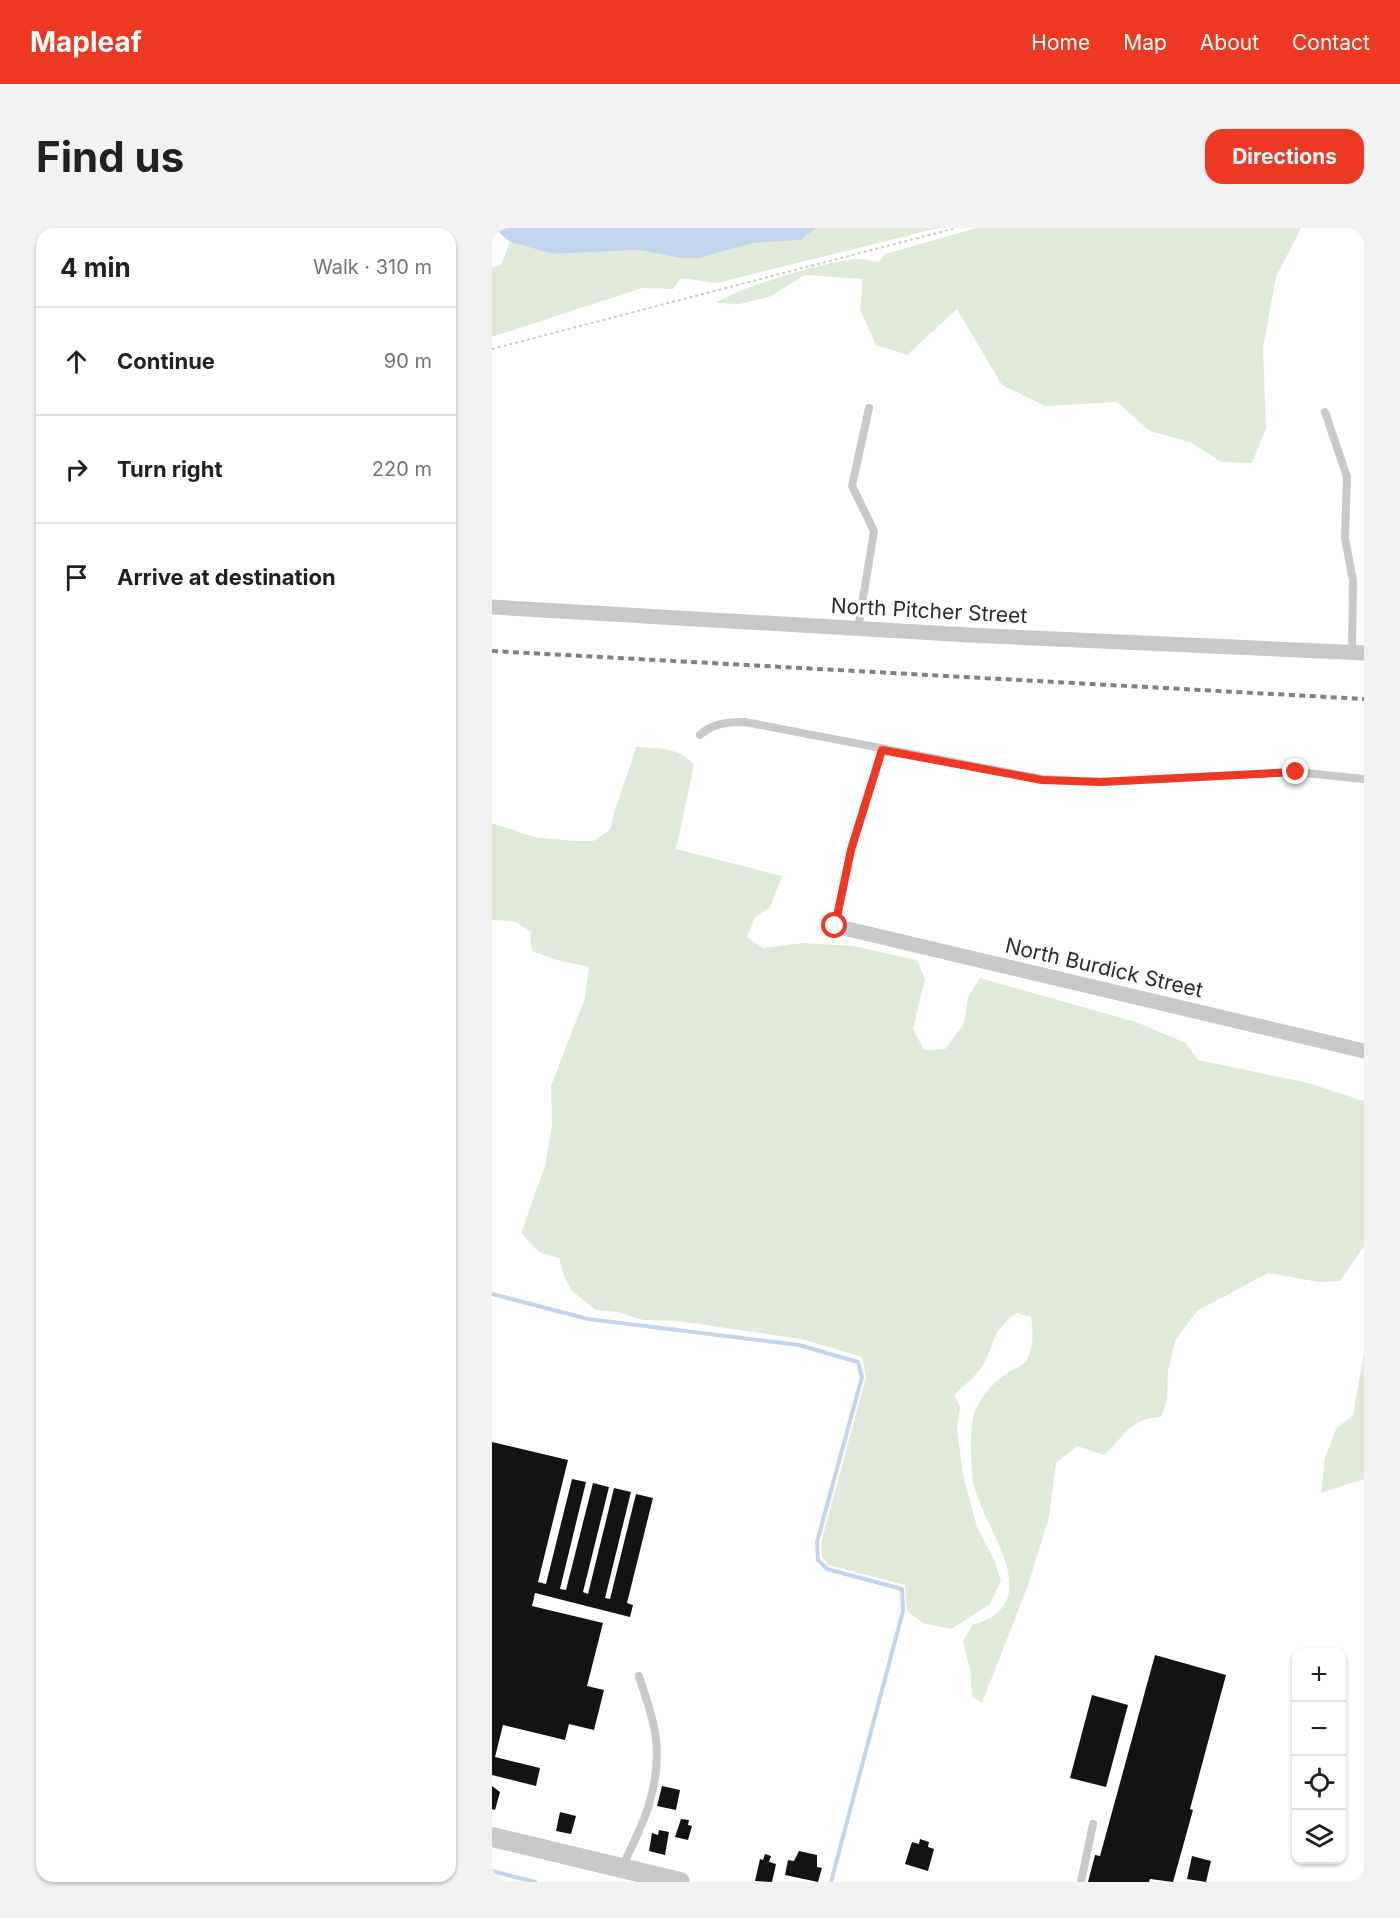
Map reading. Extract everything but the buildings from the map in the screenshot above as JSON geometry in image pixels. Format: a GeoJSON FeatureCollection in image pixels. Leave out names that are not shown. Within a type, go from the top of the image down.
{"type":"FeatureCollection","features":[{"type":"Feature","properties":{"kind":"street","name":"North Pitcher Street"},"geometry":{"type":"LineString","coordinates":[[492,607],[858,629],[1358,652]]}},
{"type":"Feature","properties":{"kind":"street","name":"North Burdick Street"},"geometry":{"type":"LineString","coordinates":[[835,926],[1364,1051]]}},
{"type":"Feature","properties":{"kind":"street"},"geometry":{"type":"LineString","coordinates":[[492,1837],[680,1882]]}},
{"type":"Feature","properties":{"kind":"lane"},"geometry":{"type":"LineString","coordinates":[[858,629],[874,531],[852,486],[869,408]]}},
{"type":"Feature","properties":{"kind":"lane"},"geometry":{"type":"LineString","coordinates":[[1325,412],[1347,477],[1345,538],[1353,581],[1358,652]]}},
{"type":"Feature","properties":{"kind":"lane"},"geometry":{"type":"LineString","coordinates":[[700,735],[708,728],[719,724],[745,722],[1042,780],[1101,782],[1296,772],[1364,779]]}},
{"type":"Feature","properties":{"kind":"lane"},"geometry":{"type":"LineString","coordinates":[[835,926],[851,850],[882,750]]}},
{"type":"Feature","properties":{"kind":"lane"},"geometry":{"type":"LineString","coordinates":[[621,1868],[648,1814],[657,1768],[656,1737],[639,1676]]}},
{"type":"Feature","properties":{"kind":"lane"},"geometry":{"type":"LineString","coordinates":[[1081,1882],[1093,1824]]}},
{"type":"Feature","properties":{"kind":"path"},"geometry":{"type":"LineString","coordinates":[[492,349],[956,228]]}},
{"type":"Feature","properties":{"kind":"green space"},"geometry":{"type":"Polygon","coordinates":[[[816,228],[939,228],[717,283],[681,278],[673,289],[642,288],[492,337],[492,267],[501,265],[510,242],[553,254],[638,250],[680,258],[699,258],[754,243],[801,240],[816,228]]]}},
{"type":"Feature","properties":{"kind":"green space"},"geometry":{"type":"Polygon","coordinates":[[[976,228],[1301,228],[1276,277],[1263,348],[1266,428],[1252,463],[1222,462],[1190,442],[1150,431],[1117,402],[1045,406],[1002,385],[957,309],[907,355],[876,345],[860,310],[863,279],[805,275],[769,297],[739,304],[716,303],[744,290],[787,275],[848,260],[863,259],[879,262],[885,254],[976,228]]]}},
{"type":"Feature","properties":{"kind":"green space"},"geometry":{"type":"Polygon","coordinates":[[[636,747],[660,748],[675,752],[694,765],[676,849],[782,876],[770,907],[755,917],[747,937],[763,948],[803,943],[853,946],[917,960],[925,979],[913,1029],[924,1050],[945,1049],[964,1024],[968,997],[980,978],[1136,1022],[1186,1043],[1198,1060],[1308,1083],[1364,1101],[1364,1246],[1340,1281],[1319,1282],[1268,1273],[1197,1311],[1175,1341],[1168,1371],[1167,1400],[1161,1417],[1135,1424],[1104,1455],[1077,1446],[1056,1463],[1049,1517],[1028,1585],[982,1703],[972,1697],[970,1669],[963,1642],[972,1625],[996,1614],[1007,1598],[1009,1579],[1004,1559],[976,1493],[972,1474],[971,1439],[974,1413],[990,1388],[1002,1376],[1022,1365],[1029,1356],[1032,1345],[1031,1317],[1017,1313],[1001,1327],[981,1368],[954,1395],[960,1407],[957,1429],[963,1475],[977,1527],[995,1562],[1001,1581],[990,1604],[951,1629],[923,1623],[907,1611],[905,1585],[828,1565],[822,1557],[821,1543],[866,1377],[862,1357],[801,1339],[678,1321],[643,1320],[618,1312],[596,1310],[572,1291],[564,1276],[559,1258],[539,1252],[521,1233],[545,1166],[552,1125],[551,1086],[585,998],[589,967],[557,960],[532,951],[530,931],[513,921],[492,920],[492,823],[534,837],[593,841],[610,830],[636,747]]]}},
{"type":"Feature","properties":{"kind":"green space"},"geometry":{"type":"Polygon","coordinates":[[[1364,1351],[1364,1479],[1321,1493],[1325,1458],[1336,1429],[1353,1415],[1364,1351]]]}},
{"type":"Feature","properties":{"kind":"water"},"geometry":{"type":"Polygon","coordinates":[[[494,228],[816,228],[801,240],[754,243],[699,258],[680,258],[638,250],[553,254],[510,242],[494,228]]]}},
{"type":"Feature","properties":{"kind":"waterway"},"geometry":{"type":"LineString","coordinates":[[492,1294],[588,1319],[799,1345],[858,1362],[862,1377],[817,1542],[818,1560],[827,1569],[902,1589],[903,1611],[831,1882]]}},
{"type":"Feature","properties":{"kind":"waterway"},"geometry":{"type":"LineString","coordinates":[[492,1871],[535,1882]]}},
{"type":"Feature","properties":{"kind":"railway"},"geometry":{"type":"LineString","coordinates":[[492,651],[1364,699]]}},
{"type":"Feature","properties":{"kind":"route"},"geometry":{"type":"LineString","coordinates":[[835,926],[851,850],[871,779],[882,750],[940,759],[1042,780],[1101,782],[1296,772]]}}]}
